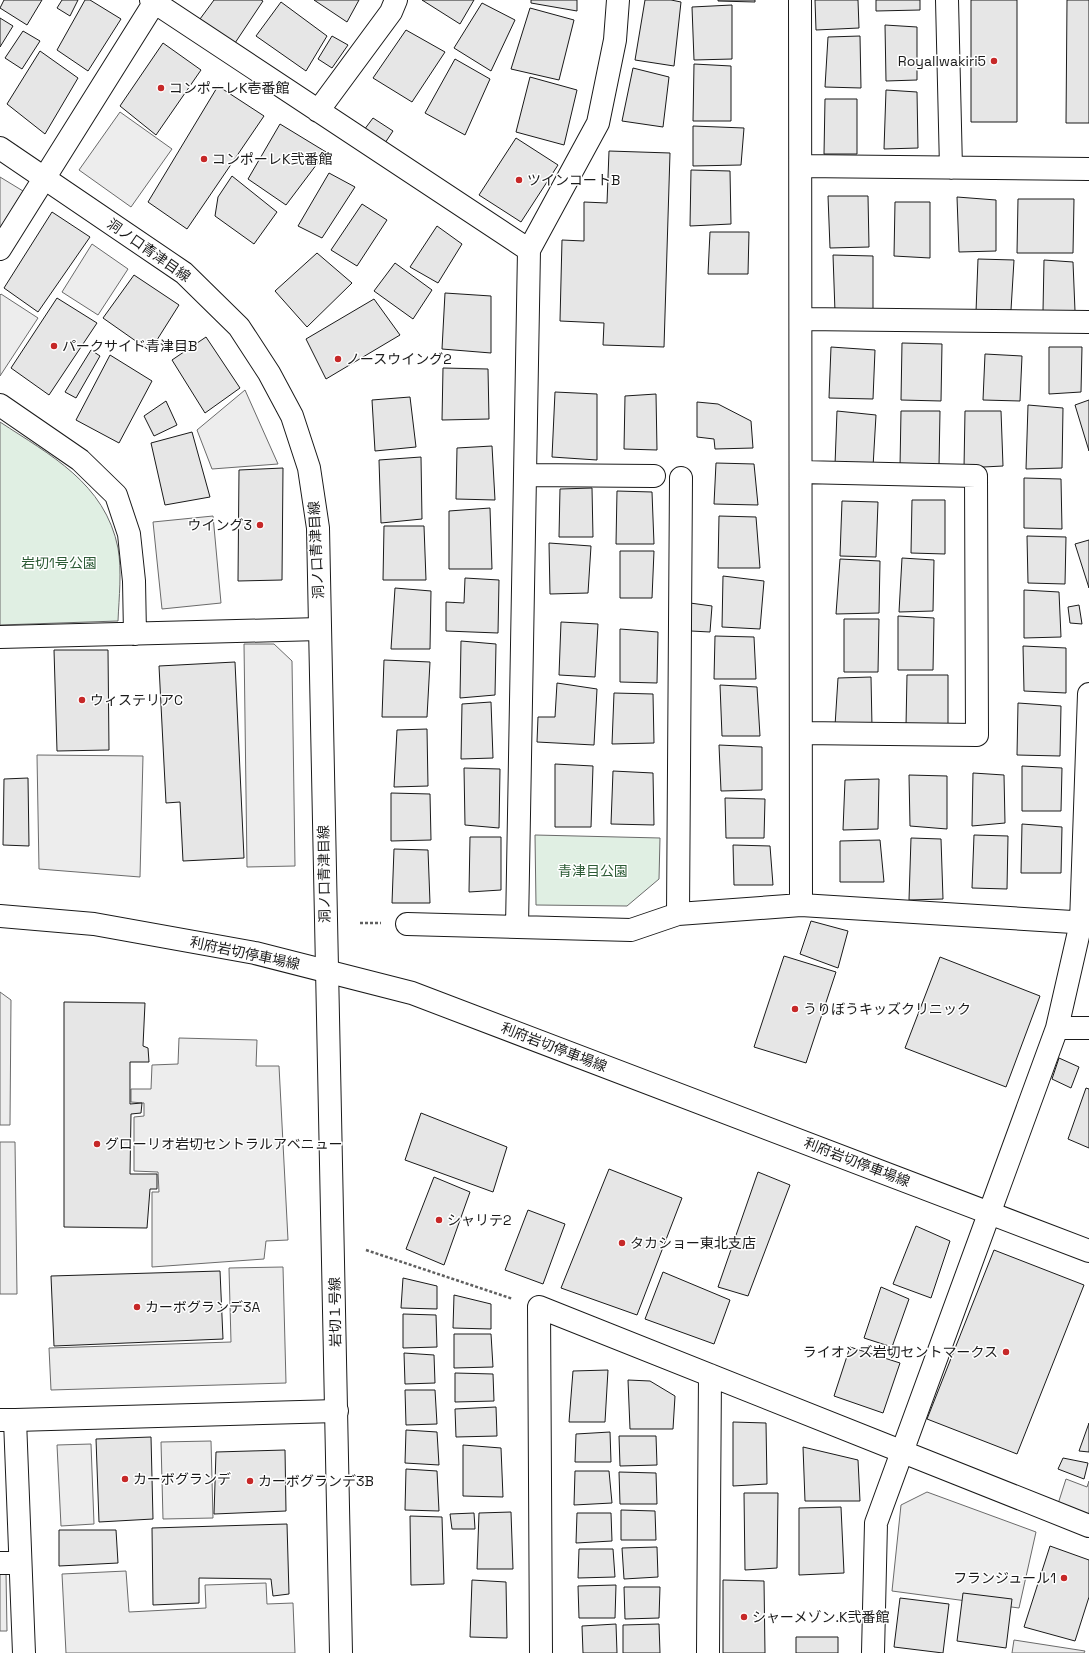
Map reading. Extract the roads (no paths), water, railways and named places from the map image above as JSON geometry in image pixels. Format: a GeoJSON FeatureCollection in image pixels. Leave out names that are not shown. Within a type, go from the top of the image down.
{"type":"FeatureCollection","features":[{"type":"Feature","properties":{"kind":"street"},"geometry":{"type":"LineString","coordinates":[[318,111],[390,12],[396,0]]}},
{"type":"Feature","properties":{"kind":"street"},"geometry":{"type":"LineString","coordinates":[[517,927],[529,250],[598,123],[615,40],[618,0]]}},
{"type":"Feature","properties":{"kind":"street"},"geometry":{"type":"LineString","coordinates":[[800,0],[801,905]]}},
{"type":"Feature","properties":{"kind":"street"},"geometry":{"type":"LineString","coordinates":[[947,0],[950,168]]}},
{"type":"Feature","properties":{"kind":"street"},"geometry":{"type":"LineString","coordinates":[[0,249],[45,179],[153,1],[529,250]]}},
{"type":"Feature","properties":{"kind":"street","name":"洞ノ口青津目線"},"geometry":{"type":"LineString","coordinates":[[0,148],[184,273],[239,327],[269,373],[292,416],[309,468],[318,528],[326,970]]}},
{"type":"Feature","properties":{"kind":"street"},"geometry":{"type":"LineString","coordinates":[[801,166],[1089,169]]}},
{"type":"Feature","properties":{"kind":"street"},"geometry":{"type":"LineString","coordinates":[[801,319],[1089,322]]}},
{"type":"Feature","properties":{"kind":"street"},"geometry":{"type":"LineString","coordinates":[[0,405],[80,460],[116,495],[129,534],[134,581],[135,634]]}},
{"type":"Feature","properties":{"kind":"street"},"geometry":{"type":"LineString","coordinates":[[801,472],[976,476],[977,736],[801,733]]}},
{"type":"Feature","properties":{"kind":"street"},"geometry":{"type":"LineString","coordinates":[[525,475],[654,476]]}},
{"type":"Feature","properties":{"kind":"street"},"geometry":{"type":"LineString","coordinates":[[678,914],[680,478]]}},
{"type":"Feature","properties":{"kind":"street"},"geometry":{"type":"LineString","coordinates":[[0,637],[320,629]]}},
{"type":"Feature","properties":{"kind":"street"},"geometry":{"type":"LineString","coordinates":[[872,1653],[876,1523],[1057,1028],[1085,923],[1089,694]]}},
{"type":"Feature","properties":{"kind":"street"},"geometry":{"type":"LineString","coordinates":[[407,924],[631,930],[678,914],[801,905],[1085,923]]}},
{"type":"Feature","properties":{"kind":"street","name":"利府岩切停車場線"},"geometry":{"type":"LineString","coordinates":[[0,916],[94,924],[255,953],[412,993],[1089,1251]]}},
{"type":"Feature","properties":{"kind":"street","name":"岩切１号線"},"geometry":{"type":"LineString","coordinates":[[326,970],[337,1411],[341,1653]]}},
{"type":"Feature","properties":{"kind":"street"},"geometry":{"type":"LineString","coordinates":[[1057,1028],[1089,1028]]}},
{"type":"Feature","properties":{"kind":"street"},"geometry":{"type":"LineString","coordinates":[[541,1653],[538,1307],[1089,1526]]}},
{"type":"Feature","properties":{"kind":"street"},"geometry":{"type":"LineString","coordinates":[[708,1653],[710,1375]]}},
{"type":"Feature","properties":{"kind":"street"},"geometry":{"type":"LineString","coordinates":[[24,1653],[10,1563],[8,1420],[337,1411]]}},
{"type":"Feature","properties":{"kind":"place","name":"RoyalIwakiri5"},"geometry":{"type":"Point","coordinates":[994,61]}},
{"type":"Feature","properties":{"kind":"place","name":"コンポーレK壱番館"},"geometry":{"type":"Point","coordinates":[161,88]}},
{"type":"Feature","properties":{"kind":"place","name":"コンポーレK弐番館"},"geometry":{"type":"Point","coordinates":[204,159]}},
{"type":"Feature","properties":{"kind":"place","name":"ツインコートB"},"geometry":{"type":"Point","coordinates":[519,180]}},
{"type":"Feature","properties":{"kind":"place","name":"パークサイド青津目B"},"geometry":{"type":"Point","coordinates":[54,346]}},
{"type":"Feature","properties":{"kind":"place","name":"ノースウイング2"},"geometry":{"type":"Point","coordinates":[338,359]}},
{"type":"Feature","properties":{"kind":"place","name":"ウイング3"},"geometry":{"type":"Point","coordinates":[260,525]}},
{"type":"Feature","properties":{"kind":"place","name":"ウィステリアC"},"geometry":{"type":"Point","coordinates":[82,700]}},
{"type":"Feature","properties":{"kind":"place","name":"うりぼうキッズクリニック"},"geometry":{"type":"Point","coordinates":[795,1009]}},
{"type":"Feature","properties":{"kind":"place","name":"グローリオ岩切セントラルアベニュー"},"geometry":{"type":"Point","coordinates":[97,1144]}},
{"type":"Feature","properties":{"kind":"place","name":"シャリテ2"},"geometry":{"type":"Point","coordinates":[439,1220]}},
{"type":"Feature","properties":{"kind":"place","name":"タカショー東北支店"},"geometry":{"type":"Point","coordinates":[622,1243]}},
{"type":"Feature","properties":{"kind":"place","name":"カーボグランデ3A"},"geometry":{"type":"Point","coordinates":[137,1307]}},
{"type":"Feature","properties":{"kind":"place","name":"ライオンズ岩切セントマークス"},"geometry":{"type":"Point","coordinates":[1006,1352]}},
{"type":"Feature","properties":{"kind":"place","name":"カーボグランデ"},"geometry":{"type":"Point","coordinates":[125,1479]}},
{"type":"Feature","properties":{"kind":"place","name":"カーボグランデ3B"},"geometry":{"type":"Point","coordinates":[250,1481]}},
{"type":"Feature","properties":{"kind":"place","name":"フランジュール1"},"geometry":{"type":"Point","coordinates":[1064,1578]}},
{"type":"Feature","properties":{"kind":"place","name":"シャーメゾン.K弐番館"},"geometry":{"type":"Point","coordinates":[744,1617]}},
{"type":"Feature","properties":{"kind":"park label","name":"岩切1号公園"},"geometry":{"type":"Point","coordinates":[59,563]}},
{"type":"Feature","properties":{"kind":"park label","name":"青津目公園"},"geometry":{"type":"Point","coordinates":[593,871]}}]}
